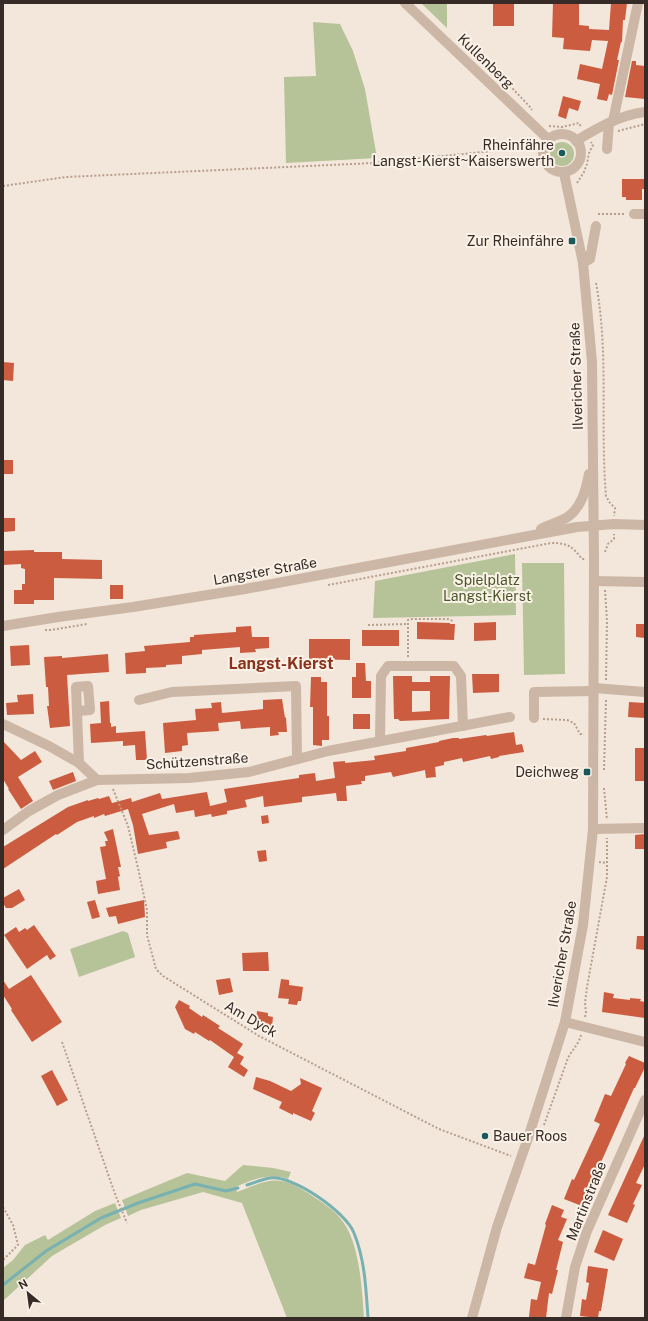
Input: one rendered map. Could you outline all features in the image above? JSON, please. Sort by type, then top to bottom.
[{"type":"street","name":"Kullenberg","points":[[405,3],[546,143]]},
{"type":"street","points":[[607,149],[611,122],[638,3]]},
{"type":"street","points":[[576,141],[611,122],[645,112]]},
{"type":"street","points":[[560,134],[568,135],[576,141],[581,152],[580,159],[574,168],[564,173],[554,171],[545,163],[542,152],[546,143],[555,136],[560,134]]},
{"type":"street","name":"Ilvericher Straße","points":[[472,1318],[498,1227],[565,1022],[583,925],[593,829],[594,690],[599,581],[593,525],[592,362],[583,263],[564,173]]},
{"type":"street","points":[[583,263],[590,259],[596,226]]},
{"type":"street","name":"Langster Straße","points":[[530,535],[569,516],[576,509],[581,502],[592,461]]},
{"type":"street","name":"Langster Straße","points":[[3,626],[58,616],[133,607],[245,589],[387,564],[577,527],[614,524],[645,525]]},
{"type":"street","points":[[599,581],[645,582]]},
{"type":"street","points":[[380,741],[380,676],[388,666],[454,666],[461,676],[463,726]]},
{"type":"street","points":[[139,700],[172,692],[296,686],[296,759]]},
{"type":"street","points":[[534,718],[534,692],[594,690],[606,688],[645,692]]},
{"type":"street","points":[[77,711],[80,764]]},
{"type":"street","name":"Schützenstraße","points":[[3,830],[29,811],[58,795],[98,780],[189,778],[249,772],[296,759],[380,741],[510,717]]},
{"type":"street","points":[[3,724],[48,746],[80,764],[98,780]]},
{"type":"street","points":[[593,829],[645,828]]},
{"type":"street","points":[[565,1022],[645,1042]]},
{"type":"street","name":"Martinstraße","points":[[566,1318],[575,1267],[586,1231],[645,1100]]},
{"type":"path","points":[[457,39],[474,51],[503,79],[534,113]]},
{"type":"path","points":[[548,126],[562,127],[579,124],[593,145],[585,168],[575,187]]},
{"type":"path","points":[[3,186],[66,177],[374,162],[546,143]]},
{"type":"path","points":[[598,214],[640,214]]},
{"type":"path","points":[[595,279],[600,316],[603,363],[605,490],[606,496],[615,508],[614,539],[606,548],[605,558]]},
{"type":"path","points":[[599,581],[607,621],[604,771]]},
{"type":"path","points":[[408,666],[408,620],[448,619],[452,621]]},
{"type":"path","points":[[368,626],[408,624]]},
{"type":"path","points":[[534,718],[567,720],[574,723],[580,734],[593,735]]},
{"type":"path","name":"Am Dyck","points":[[110,779],[128,826],[147,910],[147,935],[156,969],[163,976],[259,1036],[439,1129],[520,1159]]},
{"type":"path","points":[[542,1129],[568,1058],[573,1048],[579,1042],[586,1013],[586,987],[607,877],[608,829],[604,786]]},
{"type":"path","points":[[62,1042],[127,1223]]},
{"type":"path","points":[[3,1207],[13,1225],[18,1245],[3,1260]]},
{"type":"green space","points":[[421,3],[447,3],[447,28]]},
{"type":"green space","points":[[313,22],[340,24],[353,51],[365,89],[377,158],[286,163],[284,77],[316,76]]},
{"type":"green space","points":[[562,142],[567,143],[573,149],[573,159],[567,165],[562,166],[557,165],[551,159],[550,154],[551,149],[557,143]]},
{"type":"green space","name":"Spielplatz Langst-Kierst","points":[[515,554],[516,615],[373,618],[375,581]]},
{"type":"green space","points":[[522,563],[564,563],[565,674],[524,675]]},
{"type":"green space","points":[[123,931],[128,933],[135,957],[79,977],[70,949]]},
{"type":"green space","points":[[243,1165],[273,1168],[291,1172],[288,1179],[281,1177],[261,1178],[236,1187],[237,1192],[268,1181],[284,1182],[293,1185],[314,1197],[331,1209],[340,1218],[347,1227],[356,1252],[361,1280],[364,1318],[287,1318],[242,1203],[203,1192],[141,1210],[128,1216],[122,1200],[187,1173],[225,1181]]},
{"type":"green space","points":[[115,1203],[121,1218],[105,1225],[52,1256],[3,1301],[3,1268],[13,1260],[25,1245],[45,1235],[48,1240],[95,1211]]},
{"type":"building","points":[[493,3],[514,3],[514,26],[493,26]]},
{"type":"building","points":[[553,3],[579,3],[579,25],[589,26],[589,29],[609,30],[611,3],[627,3],[625,20],[623,20],[622,42],[617,60],[619,60],[612,95],[609,94],[607,101],[597,99],[600,84],[577,79],[580,64],[602,69],[608,41],[592,40],[590,51],[563,49],[564,38],[552,37]]},
{"type":"building","points":[[632,61],[636,61],[636,65],[645,66],[645,99],[625,97]]},
{"type":"building","points":[[563,96],[581,101],[578,111],[569,108],[566,119],[558,116]]},
{"type":"building","points":[[622,179],[645,179],[645,189],[642,189],[642,200],[626,200],[626,197],[622,197]]},
{"type":"building","points":[[3,362],[14,363],[13,381],[3,380]]},
{"type":"building","points":[[3,460],[13,460],[13,474],[3,474]]},
{"type":"building","points":[[3,518],[15,518],[15,531],[3,532]]},
{"type":"building","points":[[34,550],[34,552],[62,552],[62,559],[102,560],[102,579],[54,578],[54,600],[34,600],[34,604],[14,604],[14,590],[22,590],[22,584],[25,584],[25,569],[21,568],[21,564],[3,565],[3,551]]},
{"type":"building","points":[[110,585],[123,585],[123,599],[110,599]]},
{"type":"building","points":[[417,622],[455,624],[454,640],[417,639]]},
{"type":"building","points":[[496,622],[496,640],[474,641],[474,623]]},
{"type":"building","points":[[636,624],[645,624],[645,638],[636,637]]},
{"type":"building","points":[[251,626],[252,637],[269,637],[269,648],[255,649],[256,652],[240,653],[240,647],[202,650],[202,654],[182,656],[182,664],[166,665],[166,667],[146,668],[146,673],[126,674],[125,653],[145,651],[144,646],[190,642],[190,637],[194,637],[194,635],[236,632],[236,627]]},
{"type":"building","points":[[362,630],[399,630],[399,646],[362,646]]},
{"type":"building","points":[[309,639],[350,639],[350,660],[309,659]]},
{"type":"building","points":[[29,645],[30,665],[11,666],[10,646]]},
{"type":"building","points":[[108,654],[109,672],[67,675],[70,726],[50,728],[47,706],[49,706],[48,687],[46,687],[44,657],[62,656],[62,658]]},
{"type":"building","points":[[356,663],[365,663],[366,681],[371,681],[371,698],[352,698],[352,677],[356,677]]},
{"type":"building","points":[[472,674],[499,674],[499,692],[473,693]]},
{"type":"building","points":[[393,676],[412,676],[412,682],[430,682],[430,676],[450,676],[449,719],[400,721],[398,719],[394,719]],"holes":[[[412,691],[430,691],[430,711],[412,712]]]},
{"type":"building","points":[[311,677],[321,677],[321,682],[327,682],[329,740],[322,740],[322,746],[313,745],[313,707],[310,707]]},
{"type":"building","points":[[33,694],[34,714],[7,715],[6,703],[18,702],[17,695]]},
{"type":"building","points":[[282,699],[285,718],[286,717],[287,732],[278,732],[279,735],[270,736],[270,727],[241,729],[240,721],[218,723],[219,731],[187,733],[188,745],[182,746],[182,751],[165,753],[163,723],[196,720],[195,709],[212,708],[211,703],[221,702],[222,713],[263,709],[263,700]]},
{"type":"building","points":[[109,701],[110,723],[111,727],[116,726],[116,733],[145,731],[147,760],[136,760],[135,745],[123,746],[123,741],[91,743],[90,724],[101,723],[100,702]]},
{"type":"building","points":[[629,702],[645,703],[645,718],[628,717]]},
{"type":"building","points":[[353,714],[370,714],[370,729],[353,729]]},
{"type":"building","points":[[514,732],[516,745],[522,744],[524,752],[499,756],[491,759],[490,756],[463,762],[462,758],[444,762],[444,765],[435,767],[436,777],[426,778],[425,770],[393,777],[391,772],[365,776],[365,781],[361,781],[362,784],[346,786],[347,801],[337,801],[336,793],[302,797],[302,802],[264,807],[263,796],[245,800],[247,807],[227,811],[227,814],[212,817],[211,814],[195,817],[194,810],[176,813],[174,804],[142,814],[149,835],[178,831],[180,839],[166,842],[167,848],[138,854],[133,825],[128,809],[105,816],[104,814],[94,818],[94,816],[77,822],[57,835],[56,834],[3,869],[3,847],[68,807],[88,800],[109,796],[112,803],[131,798],[132,802],[160,793],[162,799],[207,792],[210,806],[227,802],[224,789],[299,778],[299,775],[315,773],[316,781],[335,778],[333,762],[345,761],[345,763],[375,760],[374,756],[406,751],[406,748],[453,738],[459,739]]},
{"type":"building","points":[[3,741],[21,760],[35,751],[42,762],[18,777],[33,801],[21,809],[3,779]]},
{"type":"building","points":[[635,748],[645,748],[645,781],[635,781]]},
{"type":"building","points":[[73,772],[76,781],[53,790],[49,781]]},
{"type":"building","points":[[268,815],[269,823],[262,824],[261,816]]},
{"type":"building","points":[[113,829],[121,867],[118,867],[120,876],[118,877],[120,890],[98,894],[96,881],[106,879],[100,847],[106,846],[105,841],[108,841],[104,832]]},
{"type":"building","points":[[645,834],[645,849],[635,849],[635,835]]},
{"type":"building","points":[[266,850],[267,861],[259,862],[257,851]]},
{"type":"building","points":[[19,889],[25,900],[12,908],[6,908],[3,903],[3,898]]},
{"type":"building","points":[[95,900],[100,917],[92,919],[87,902]]},
{"type":"building","points":[[144,900],[145,917],[118,924],[116,916],[109,917],[106,908]]},
{"type":"building","points":[[34,925],[56,956],[50,960],[47,955],[27,969],[4,935],[16,927],[19,932],[25,928],[27,930]]},
{"type":"building","points":[[637,936],[645,936],[645,950],[636,949]]},
{"type":"building","points":[[268,952],[269,971],[243,971],[242,953]]},
{"type":"building","points":[[31,975],[62,1022],[32,1042],[3,995],[3,980],[9,989]]},
{"type":"building","points":[[230,978],[233,992],[219,995],[216,980]]},
{"type":"building","points":[[281,979],[289,980],[289,985],[303,987],[301,1001],[298,1001],[297,1005],[288,1004],[289,999],[278,998]]},
{"type":"building","points":[[604,992],[614,994],[613,998],[630,1000],[630,998],[641,999],[640,1001],[645,1002],[645,1018],[602,1012]]},
{"type":"building","points":[[179,1000],[190,1006],[189,1008],[202,1017],[203,1015],[220,1026],[218,1028],[243,1044],[237,1053],[244,1057],[240,1064],[248,1070],[244,1077],[228,1067],[234,1057],[210,1040],[209,1041],[195,1032],[194,1034],[185,1029],[175,1007]]},
{"type":"building","points":[[257,1011],[268,1013],[268,1016],[273,1017],[272,1026],[261,1025],[261,1023],[256,1022]]},
{"type":"building","points":[[629,1056],[645,1063],[645,1067],[593,1178],[582,1206],[564,1199],[572,1179],[574,1180],[600,1124],[594,1121],[605,1094],[611,1096]]},
{"type":"building","points":[[52,1070],[68,1100],[57,1106],[41,1076]]},
{"type":"building","points":[[256,1077],[270,1081],[291,1091],[301,1084],[300,1078],[322,1088],[312,1111],[315,1113],[311,1121],[293,1113],[293,1115],[279,1108],[282,1102],[253,1089]]},
{"type":"building","points":[[645,1134],[645,1164],[636,1183],[642,1185],[633,1204],[635,1205],[627,1223],[608,1215]]},
{"type":"building","points":[[552,1205],[564,1210],[561,1217],[567,1219],[558,1240],[563,1242],[556,1270],[558,1270],[552,1294],[549,1293],[546,1318],[529,1317],[531,1299],[537,1300],[541,1282],[524,1278],[528,1263],[535,1265],[546,1225],[545,1224]]},
{"type":"building","points":[[603,1230],[623,1239],[614,1261],[594,1252]]},
{"type":"building","points":[[588,1266],[608,1269],[601,1311],[599,1311],[598,1318],[580,1316],[582,1299],[586,1300],[589,1283],[586,1282]]},
{"type":"waterway","points":[[247,1185],[270,1178],[292,1182],[318,1196],[341,1215],[349,1224],[354,1233],[361,1254],[367,1296],[368,1318]]},
{"type":"waterway","points":[[3,1285],[46,1251],[101,1218],[138,1203],[195,1184],[226,1191],[238,1188]]},
{"type":"place","name":"Rheinfähre Langst-Kierst~Kaiserswerth","points":[[562,153]]},
{"type":"place","name":"Zur Rheinfähre","points":[[572,241]]},
{"type":"place","name":"Deichweg","points":[[587,772]]},
{"type":"place","name":"Bauer Roos","points":[[485,1136]]},
{"type":"district","name":"Langst-Kierst","points":[[281,663]]}]
